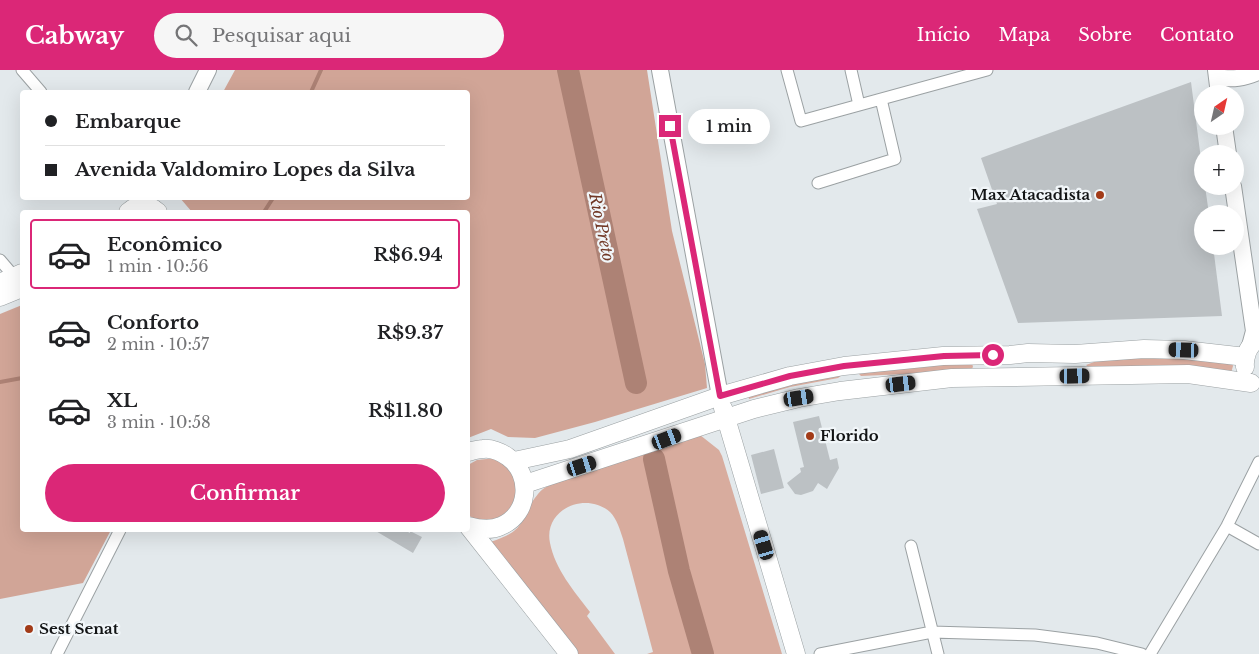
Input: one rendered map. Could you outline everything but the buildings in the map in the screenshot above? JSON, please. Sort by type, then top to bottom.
[{"type":"main road","points":[[198,90],[208,70]]},
{"type":"main road","points":[[660,70],[720,396],[796,654]]},
{"type":"main road","points":[[1217,74],[1231,79],[1244,78],[1258,71],[1259,76]]},
{"type":"main road","points":[[1234,195],[1254,331],[1252,347],[1245,370],[1255,386]]},
{"type":"main road","points":[[132,205],[157,207]]},
{"type":"main road","points":[[0,297],[16,282]]},
{"type":"main road","points":[[514,462],[570,449],[720,396],[790,376],[844,366],[944,356],[1028,353],[1075,354],[1144,349],[1184,350],[1252,347]]},
{"type":"main road","points":[[1044,377],[1070,367],[1073,364],[1075,354]]},
{"type":"main road","points":[[969,378],[985,365],[1010,355]]},
{"type":"main road","points":[[844,366],[849,390]]},
{"type":"main road","points":[[525,484],[780,402],[849,390],[952,378],[1188,374],[1255,386]]},
{"type":"main road","points":[[470,452],[484,448],[501,452],[514,462],[522,472],[525,484],[524,501],[515,516],[502,526],[485,530],[470,526]]},
{"type":"main road","points":[[470,529],[569,654]]},
{"type":"street","points":[[22,70],[39,90]]},
{"type":"street","points":[[787,70],[801,121],[881,99],[953,74],[987,70]]},
{"type":"street","points":[[850,70],[860,105]]},
{"type":"street","points":[[818,183],[895,159],[881,99]]},
{"type":"street","points":[[0,260],[16,282]]},
{"type":"street","points":[[1150,654],[1227,526],[1259,462]]},
{"type":"street","points":[[1227,526],[1259,544]]},
{"type":"street","points":[[57,654],[119,532]]},
{"type":"street","points":[[911,546],[938,654]]},
{"type":"street","points":[[820,654],[932,632],[1035,635],[1097,642],[1142,654]]},
{"type":"shaded area","points":[[235,70],[647,70],[672,231],[705,364],[707,388],[535,438],[508,437],[491,429],[470,437],[470,210],[190,210],[182,200],[470,200],[470,90],[224,90]]},
{"type":"shaded area","points":[[20,306],[20,532],[110,532],[83,583],[0,599],[0,314]]},
{"type":"shaded area","points":[[1186,354],[1231,360],[1233,366],[1231,373],[1183,365],[1093,371],[1086,365],[1102,359]]},
{"type":"shaded area","points":[[972,363],[973,367],[970,371],[861,376],[858,370]]},
{"type":"shaded area","points":[[842,375],[838,378],[790,387],[749,399],[748,393]]},
{"type":"shaded area","points":[[700,435],[719,450],[722,456],[782,654],[647,654],[653,652],[619,528],[610,512],[590,503],[568,507],[553,521],[550,531],[550,543],[556,562],[590,612],[587,616],[615,654],[578,654],[490,542],[503,538],[517,528],[538,494],[550,485],[565,478]]},
{"type":"shaded area","points":[[496,458],[510,467],[517,478],[514,505],[505,516],[494,521],[480,522],[470,516],[470,464],[477,460]]},
{"type":"waterway","points":[[312,90],[321,70]]},
{"type":"waterway","name":"Rio Preto","points":[[568,70],[636,383]]},
{"type":"waterway","points":[[265,210],[272,200]]},
{"type":"waterway","points":[[0,382],[20,378]]},
{"type":"waterway","name":"Rio Preto","points":[[654,459],[679,571],[703,654]]},
{"type":"place","name":"Max Atacadista","points":[[1100,195]]},
{"type":"place","name":"Florido","points":[[810,436]]},
{"type":"place","name":"Sest Senat","points":[[29,629]]},
{"type":"route","points":[[670,126],[720,396],[790,376],[844,366],[944,356],[993,355]]}]
